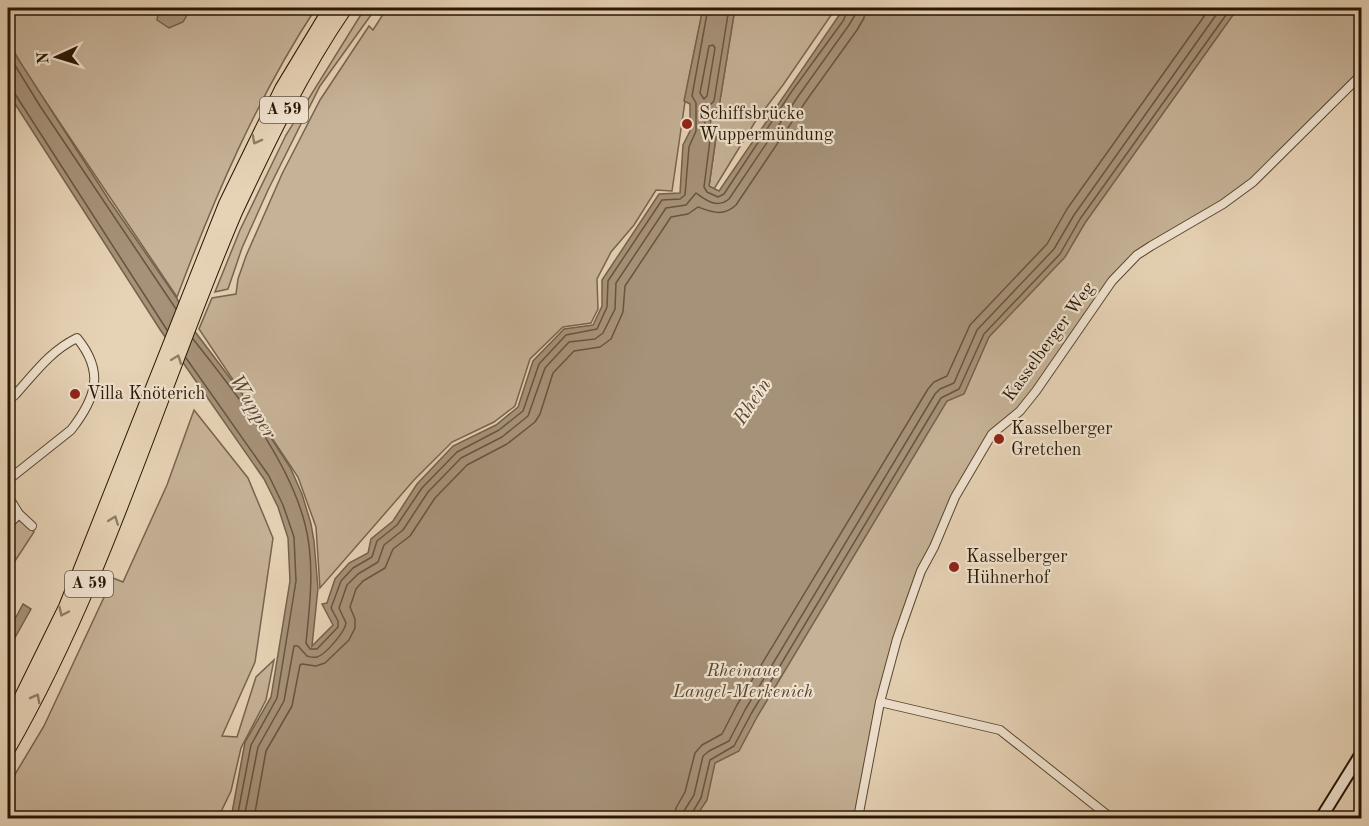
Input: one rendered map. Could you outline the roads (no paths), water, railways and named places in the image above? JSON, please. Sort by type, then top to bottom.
[{"type":"highway","name":"A 59","points":[[8,725],[66,607],[249,153],[282,89],[331,8]]},
{"type":"highway","name":"A 59","points":[[8,749],[69,631],[95,569],[156,413],[212,249],[308,66],[345,8]]},
{"type":"street","name":"Kasselberger Weg","points":[[858,819],[880,702],[897,639],[921,571],[955,497],[992,434],[1025,405],[1123,268],[1150,246],[1223,204],[1253,182],[1362,74]]},
{"type":"street","points":[[8,397],[14,396],[48,357],[61,346],[76,339],[84,348],[95,377],[95,387],[83,411],[71,430],[8,480]]},
{"type":"street","points":[[8,496],[19,514],[32,526]]},
{"type":"street","points":[[8,525],[19,514]]},
{"type":"street","points":[[880,702],[1000,730],[1111,819]]},
{"type":"street","points":[[1321,819],[1362,752]]},
{"type":"water","points":[[159,8],[191,8],[183,22],[169,28],[157,20]]},
{"type":"water","name":"Rhein","points":[[703,8],[735,8],[719,107],[711,111],[710,131],[716,137],[709,186],[719,191],[844,8],[1238,8],[1085,223],[1065,257],[989,337],[964,394],[947,401],[757,717],[739,751],[715,763],[707,800],[695,818],[231,818],[245,742],[271,697],[290,581],[288,538],[278,507],[264,479],[161,331],[8,93],[8,43],[109,200],[176,297],[196,333],[242,394],[290,467],[302,494],[314,541],[318,588],[312,646],[333,625],[322,604],[327,603],[335,579],[349,563],[368,553],[371,539],[393,521],[417,484],[453,446],[496,425],[518,407],[533,361],[564,329],[593,325],[602,306],[602,280],[659,194],[680,193],[683,145],[690,131],[690,104],[684,101]]},
{"type":"water","points":[[23,604],[31,609],[8,650],[8,632]]},
{"type":"place","name":"Schiffsbrücke Wuppermündung","points":[[687,124]]},
{"type":"place","name":"Villa Knöterich","points":[[75,394]]},
{"type":"place","name":"Kasselberger Gretchen","points":[[999,439]]},
{"type":"place","name":"Kasselberger Hühnerhof","points":[[954,567]]},
{"type":"water label","name":"Wupper","points":[[252,407]]},
{"type":"park label","name":"Rheinaue Langel-Merkenich","points":[[743,681]]}]
